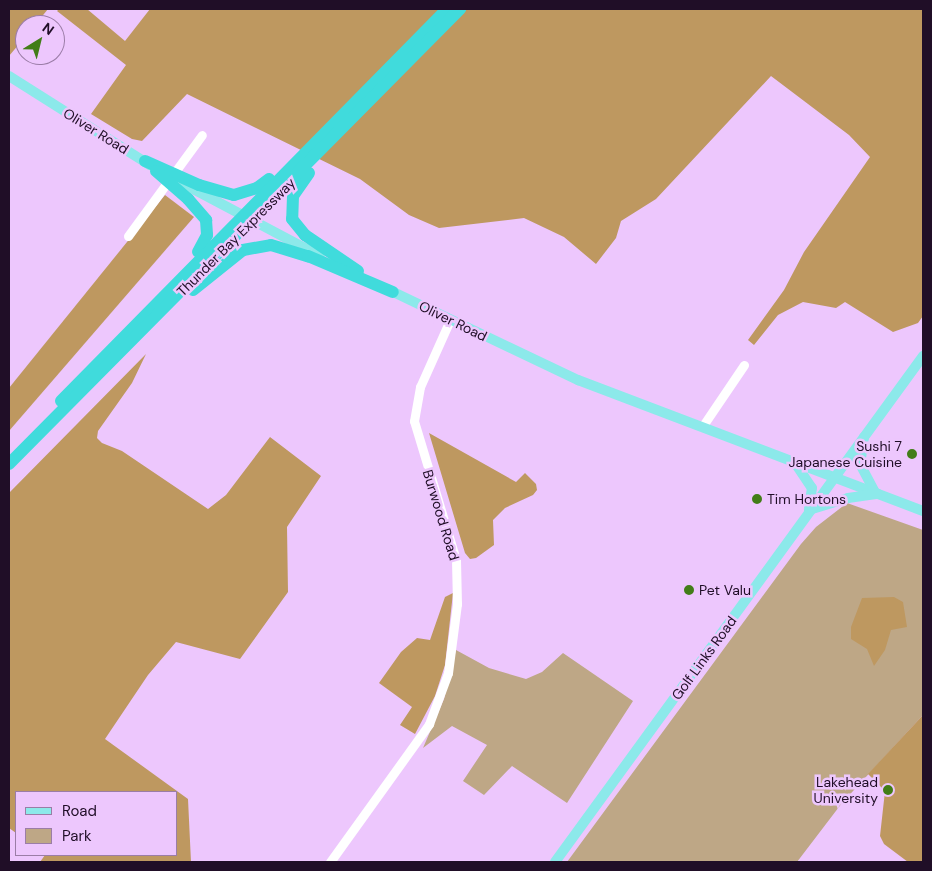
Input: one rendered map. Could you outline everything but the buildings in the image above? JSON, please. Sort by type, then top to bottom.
[{"type":"highway","name":"Thunder Bay Expressway","points":[[343,121],[447,9]]},
{"type":"highway","name":"Thunder Bay Expressway","points":[[9,464],[144,323],[343,121],[460,9]]},
{"type":"highway","points":[[145,162],[170,177],[221,192],[243,194],[257,188],[343,121]]},
{"type":"highway","points":[[343,121],[293,196],[290,212],[304,235],[392,292]]},
{"type":"highway","points":[[144,323],[200,250],[207,235],[206,220],[170,177]]},
{"type":"highway","points":[[144,323],[233,257],[262,245],[282,247],[308,256],[392,292]]},
{"type":"highway","name":"Thunder Bay Expressway","points":[[9,454],[144,323]]},
{"type":"main road","name":"Oliver Road","points":[[9,76],[145,162]]},
{"type":"main road","name":"Oliver Road","points":[[170,177],[392,292],[578,380],[923,511]]},
{"type":"main road","name":"Golf Links Road","points":[[555,862],[808,511],[923,356]]},
{"type":"main road","points":[[792,460],[812,488],[808,511],[848,498],[877,493],[860,464],[865,433]]},
{"type":"street","points":[[128,236],[202,135]]},
{"type":"street","name":"Burwood Road","points":[[330,862],[429,724],[448,673],[458,604],[456,560],[414,421],[420,387],[450,320]]},
{"type":"street","points":[[702,427],[744,365]]},
{"type":"green space","points":[[847,503],[923,530],[923,715],[842,803],[797,862],[567,862],[801,544],[816,527]]},
{"type":"green space","points":[[456,650],[489,668],[526,679],[542,672],[563,653],[633,701],[567,803],[512,766],[484,795],[463,781],[487,745],[452,726],[423,748],[444,699]]},
{"type":"shaded area","points":[[9,9],[48,9],[43,15],[15,15],[15,49],[9,56]]},
{"type":"shaded area","points":[[59,9],[87,9],[125,41],[150,9],[923,9],[923,316],[918,323],[893,332],[845,302],[836,308],[803,302],[778,315],[754,345],[748,340],[784,290],[804,252],[870,157],[849,135],[771,76],[656,199],[621,221],[616,238],[596,264],[564,237],[524,218],[439,228],[409,215],[360,179],[187,94],[142,141],[132,139],[91,114],[126,65],[65,17],[65,15],[57,11]]},
{"type":"shaded area","points":[[165,195],[194,217],[9,431],[9,388]]},
{"type":"shaded area","points":[[146,354],[132,383],[98,431],[97,438],[102,443],[122,451],[208,509],[226,495],[270,437],[321,476],[287,527],[288,592],[240,659],[176,642],[148,675],[105,739],[177,791],[15,791],[15,832],[9,828],[9,493]]},
{"type":"shaded area","points":[[429,433],[516,482],[525,473],[536,484],[537,490],[533,495],[505,508],[493,520],[494,545],[476,558],[470,559],[465,553]]},
{"type":"shaded area","points":[[453,593],[445,665],[435,696],[415,734],[400,725],[412,707],[379,683],[401,652],[417,638],[430,640],[445,597]]},
{"type":"shaded area","points":[[894,597],[903,602],[907,627],[891,630],[885,650],[874,666],[867,649],[851,639],[851,627],[862,598]]},
{"type":"shaded area","points":[[923,715],[923,862],[908,862],[884,844],[880,836],[885,791],[868,774]]},
{"type":"shaded area","points":[[178,792],[188,799],[191,862],[40,862],[44,856],[178,856]]},
{"type":"place","name":"Sushi 7 Japanese Cuisine","points":[[912,454]]},
{"type":"place","name":"Tim Hortons","points":[[757,499]]},
{"type":"place","name":"Pet Valu","points":[[689,590]]},
{"type":"place","name":"Lakehead University","points":[[888,790]]}]
